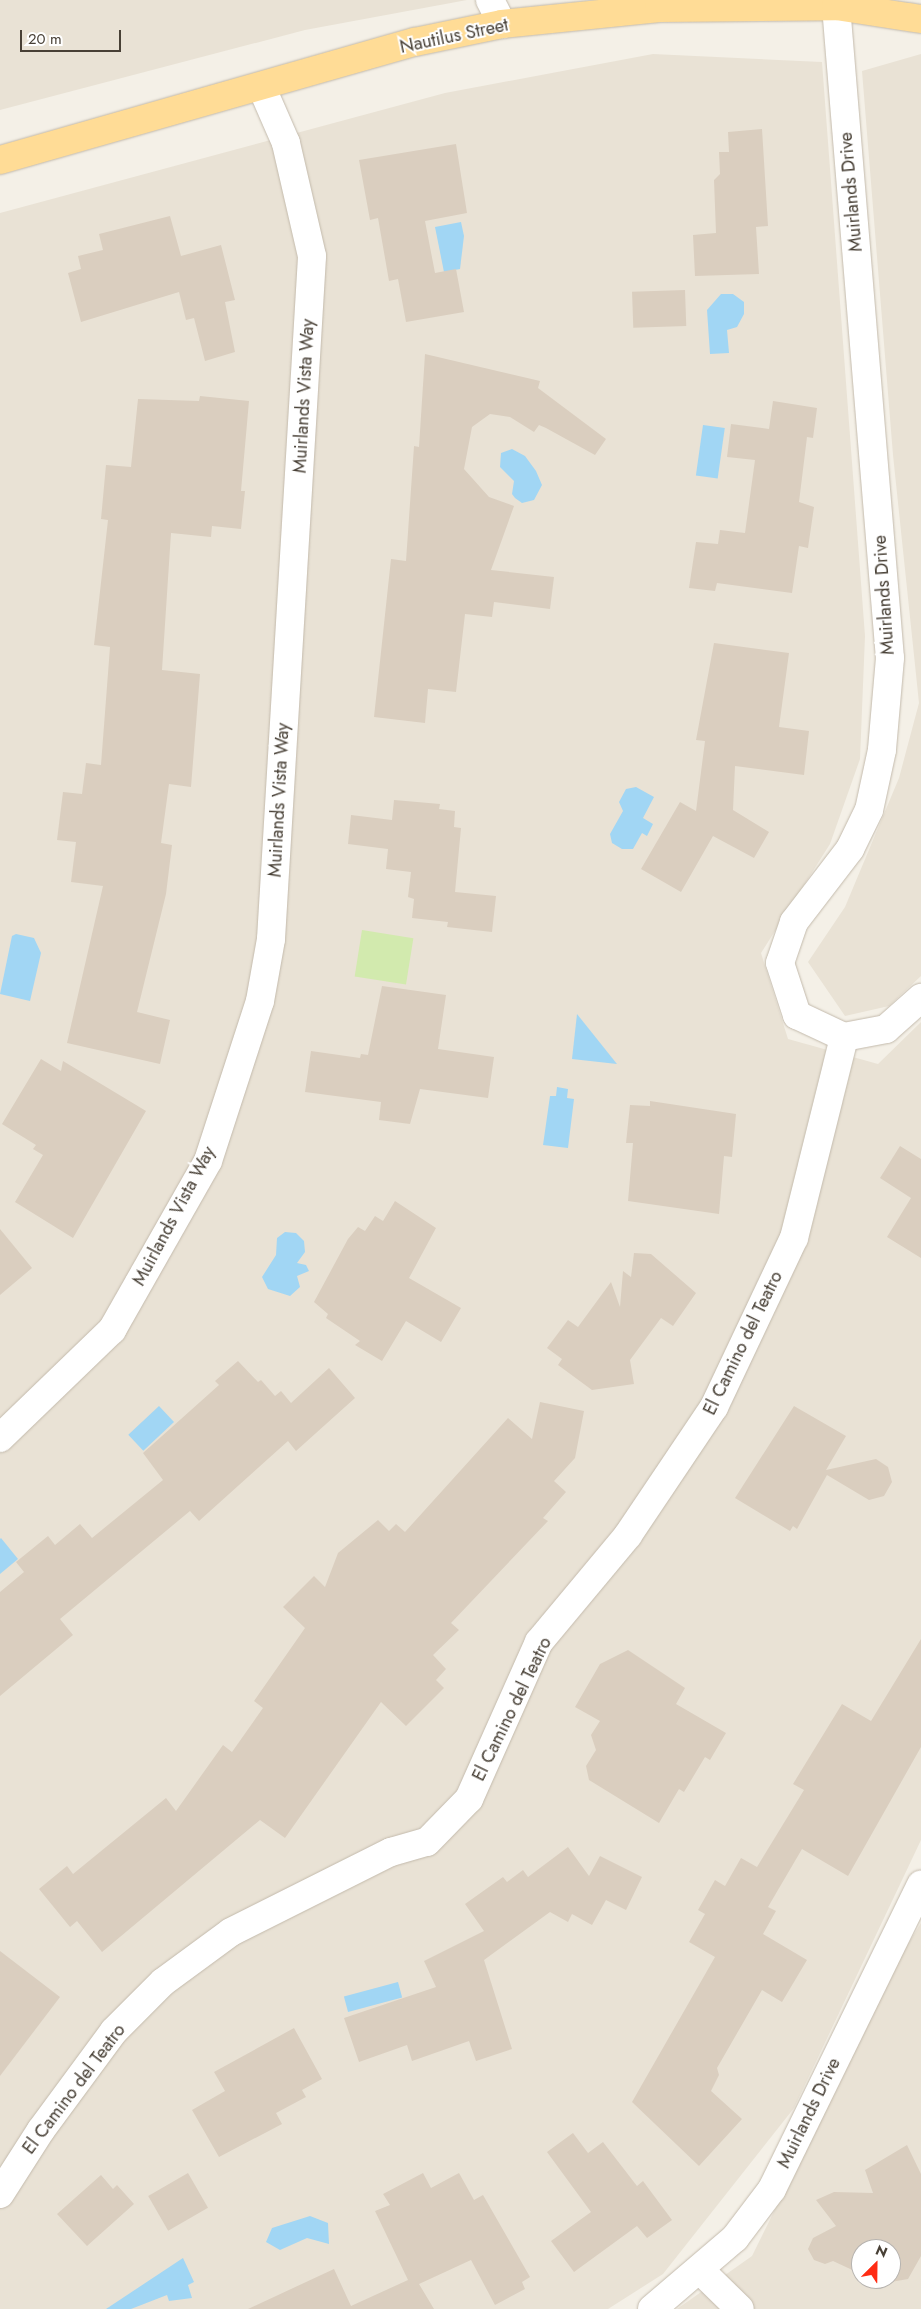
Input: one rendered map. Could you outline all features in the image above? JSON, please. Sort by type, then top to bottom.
[{"type":"main road","name":"Nautilus Street","points":[[0,160],[262,88],[415,42],[502,24],[659,8],[836,6],[921,19]]},
{"type":"street","points":[[490,0],[502,24]]},
{"type":"street","name":"Muirlands Drive","points":[[836,6],[890,658],[882,750],[869,810],[850,848],[794,922],[780,963],[797,1015],[844,1037]]},
{"type":"street","name":"Muirlands Vista Way","points":[[0,1438],[112,1330],[208,1161],[260,1001],[271,939],[312,256],[286,143],[262,88]]},
{"type":"street","points":[[844,1037],[886,1029],[921,998]]},
{"type":"street","name":"El Camino del Teatro","points":[[0,2194],[41,2130],[114,2031],[163,1982],[231,1932],[391,1852],[427,1842],[469,1799],[539,1642],[628,1535],[714,1407],[794,1238],[844,1037]]},
{"type":"street","name":"Muirlands Drive","points":[[652,2309],[700,2271],[735,2238],[772,2189],[921,1885]]},
{"type":"street","points":[[700,2271],[740,2309]]},
{"type":"shaded area","points":[[0,0],[467,0],[305,30],[0,110]]},
{"type":"shaded area","points":[[653,54],[822,62],[865,636],[860,759],[830,844],[761,953],[788,1039],[878,1064],[921,1022],[921,1840],[794,2108],[663,2274],[608,2309],[0,2309],[0,213],[445,93]]},
{"type":"shaded area","points":[[921,54],[921,976],[889,1006],[845,1016],[808,962],[845,907],[899,778],[919,703],[893,455],[862,71]]},
{"type":"shaded area","points":[[921,1923],[921,2309],[677,2309],[752,2256],[901,1955]]},
{"type":"green space","points":[[362,930],[413,938],[406,985],[355,976]]},
{"type":"water","points":[[461,222],[464,236],[460,269],[444,272],[435,227]]},
{"type":"water","points":[[721,294],[733,294],[744,302],[744,314],[737,327],[727,330],[729,353],[710,354],[707,310]]},
{"type":"water","points":[[703,425],[725,428],[718,479],[696,476]]},
{"type":"water","points":[[512,449],[525,456],[536,471],[542,485],[534,500],[522,503],[515,498],[512,494],[514,481],[500,467],[501,453]]},
{"type":"water","points":[[636,787],[654,797],[643,818],[653,824],[647,836],[642,833],[633,849],[622,849],[612,843],[610,834],[623,811],[619,802],[626,789]]},
{"type":"water","points":[[16,934],[34,938],[41,953],[30,1001],[0,994],[12,936]]},
{"type":"water","points":[[577,1014],[617,1064],[572,1059]]},
{"type":"water","points":[[557,1087],[568,1089],[567,1098],[574,1099],[568,1148],[543,1145],[550,1096],[556,1096]]},
{"type":"water","points":[[285,1232],[296,1233],[304,1241],[305,1252],[297,1263],[306,1265],[309,1271],[297,1276],[300,1287],[290,1296],[268,1289],[262,1277],[276,1255],[277,1238]]},
{"type":"water","points":[[159,1406],[174,1422],[143,1451],[128,1435]]},
{"type":"water","points":[[0,1539],[18,1559],[0,1574]]},
{"type":"water","points":[[398,1982],[402,1997],[348,2012],[344,1996]]},
{"type":"water","points":[[310,2216],[328,2223],[329,2244],[307,2238],[280,2250],[266,2242],[272,2228]]},
{"type":"water","points":[[183,2258],[194,2282],[188,2285],[192,2298],[169,2301],[167,2295],[131,2309],[106,2309]]},
{"type":"building","points":[[762,129],[768,226],[756,227],[759,274],[695,276],[693,235],[716,233],[714,180],[720,174],[719,152],[729,152],[728,132]]},
{"type":"building","points":[[456,144],[467,213],[425,221],[435,273],[456,269],[464,312],[406,322],[398,279],[389,281],[378,218],[370,220],[359,160]]},
{"type":"building","points":[[170,216],[181,256],[221,245],[235,300],[225,302],[235,352],[205,361],[194,318],[186,320],[179,292],[81,322],[68,273],[81,269],[78,256],[103,250],[99,234]]},
{"type":"building","points":[[685,290],[686,326],[633,328],[632,292]]},
{"type":"building","points":[[425,354],[540,381],[538,388],[606,439],[595,455],[546,428],[539,425],[534,432],[510,417],[490,414],[472,427],[464,469],[489,497],[514,506],[491,570],[554,577],[550,609],[494,602],[492,617],[465,614],[456,692],[428,689],[425,723],[374,717],[391,559],[406,561],[414,446],[419,447]]},
{"type":"building","points":[[200,396],[249,401],[241,491],[245,491],[241,529],[212,526],[211,537],[171,533],[162,670],[200,674],[191,787],[169,784],[161,843],[172,845],[166,894],[137,1012],[170,1020],[160,1064],[67,1043],[103,886],[71,882],[76,842],[57,840],[63,792],[82,794],[86,763],[101,765],[110,647],[94,645],[108,520],[101,519],[106,465],[131,467],[138,399],[199,401]]},
{"type":"building","points":[[773,401],[817,408],[813,438],[807,437],[799,502],[814,507],[808,548],[799,546],[792,593],[717,583],[715,591],[689,588],[696,542],[718,544],[720,530],[745,533],[755,460],[727,457],[731,424],[769,429]]},
{"type":"building","points":[[714,643],[789,653],[779,727],[809,731],[804,775],[735,766],[733,810],[769,832],[754,858],[713,836],[681,892],[641,869],[680,802],[696,811],[705,741],[696,740]]},
{"type":"building","points":[[394,800],[440,804],[439,809],[455,811],[454,827],[461,828],[455,892],[496,896],[492,932],[447,927],[448,922],[412,918],[414,899],[408,897],[411,872],[386,869],[388,849],[348,844],[351,815],[392,820]]},
{"type":"building","points":[[382,986],[446,995],[438,1049],[494,1057],[488,1098],[420,1089],[410,1124],[379,1120],[381,1102],[305,1092],[311,1051],[360,1058],[361,1054],[368,1055]]},
{"type":"building","points":[[41,1059],[61,1071],[63,1061],[146,1111],[73,1238],[15,1202],[43,1155],[33,1149],[36,1145],[2,1124]]},
{"type":"building","points":[[650,1101],[736,1114],[732,1157],[724,1156],[719,1214],[628,1201],[633,1143],[626,1143],[630,1105],[650,1106]]},
{"type":"building","points":[[900,1146],[921,1159],[921,1258],[887,1237],[911,1198],[880,1178]]},
{"type":"building","points":[[395,1201],[436,1228],[409,1278],[461,1308],[441,1342],[406,1321],[382,1361],[355,1345],[360,1341],[326,1318],[328,1314],[314,1302],[348,1239],[358,1227],[365,1231],[375,1216],[383,1221]]},
{"type":"building","points":[[0,1229],[32,1268],[0,1295]]},
{"type":"building","points":[[634,1253],[651,1254],[696,1293],[673,1326],[661,1318],[630,1360],[634,1384],[592,1390],[558,1365],[562,1359],[547,1348],[568,1320],[578,1327],[611,1282],[620,1307],[623,1271],[631,1277]]},
{"type":"building","points":[[238,1361],[258,1382],[261,1380],[275,1396],[281,1391],[291,1403],[329,1368],[355,1398],[296,1451],[288,1441],[199,1521],[190,1511],[60,1619],[73,1635],[0,1696],[0,1592],[24,1572],[16,1562],[48,1536],[55,1545],[80,1524],[92,1538],[163,1480],[143,1453],[219,1385],[215,1381]]},
{"type":"building","points":[[540,1402],[584,1411],[575,1458],[554,1481],[566,1492],[543,1518],[548,1521],[451,1623],[459,1630],[433,1655],[446,1669],[436,1680],[444,1688],[406,1726],[381,1702],[285,1838],[260,1820],[102,1952],[77,1921],[70,1927],[39,1889],[67,1866],[73,1874],[166,1798],[176,1811],[223,1745],[232,1752],[263,1708],[254,1701],[305,1628],[283,1607],[314,1576],[325,1587],[338,1553],[378,1520],[389,1531],[396,1524],[405,1532],[508,1418],[532,1439]]},
{"type":"building","points":[[794,1406],[846,1436],[826,1470],[876,1459],[888,1467],[892,1482],[884,1496],[869,1500],[827,1475],[797,1529],[793,1526],[790,1531],[735,1498]]},
{"type":"building","points":[[921,1639],[921,1747],[848,1876],[802,1849],[768,1907],[776,1911],[763,1934],[807,1960],[782,2002],[762,1990],[717,2068],[719,2075],[711,2091],[742,2119],[699,2166],[632,2102],[715,1957],[689,1942],[705,1914],[698,1910],[715,1880],[725,1886],[741,1858],[757,1867],[804,1790],[793,1784],[842,1704],[871,1721]]},
{"type":"building","points":[[628,1650],[685,1688],[676,1704],[726,1733],[710,1760],[705,1757],[684,1792],[679,1789],[659,1823],[589,1780],[586,1766],[596,1750],[591,1735],[600,1721],[575,1707],[600,1664]]},
{"type":"building","points":[[568,1847],[589,1876],[600,1856],[642,1877],[626,1910],[606,1900],[592,1925],[572,1914],[568,1922],[550,1912],[484,1960],[512,2049],[476,2061],[469,2041],[412,2061],[407,2045],[359,2062],[344,2018],[436,1987],[424,1961],[484,1931],[465,1904],[503,1877],[507,1882],[523,1870],[528,1877]]},
{"type":"building","points":[[0,1951],[60,1997],[0,2076]]},
{"type":"building","points":[[294,2028],[322,2079],[302,2090],[306,2097],[276,2113],[282,2124],[219,2157],[192,2110],[225,2091],[214,2072]]},
{"type":"building","points":[[573,2133],[588,2153],[603,2142],[637,2186],[643,2181],[672,2220],[647,2238],[637,2226],[574,2272],[551,2241],[591,2212],[547,2152]]},
{"type":"building","points":[[907,2145],[921,2174],[921,2256],[908,2279],[901,2280],[901,2239],[851,2239],[851,2269],[833,2261],[825,2264],[814,2260],[808,2249],[813,2238],[836,2226],[816,2200],[834,2192],[873,2193],[865,2170]]},
{"type":"building","points":[[188,2173],[208,2208],[168,2231],[148,2196]]},
{"type":"building","points":[[423,2173],[431,2188],[459,2173],[474,2200],[483,2195],[530,2277],[522,2282],[525,2289],[495,2305],[471,2260],[419,2284],[434,2309],[248,2309],[334,2269],[351,2306],[408,2280],[375,2211],[390,2205],[383,2194]]},
{"type":"building","points":[[101,2175],[113,2189],[117,2185],[134,2204],[87,2246],[57,2214]]}]
